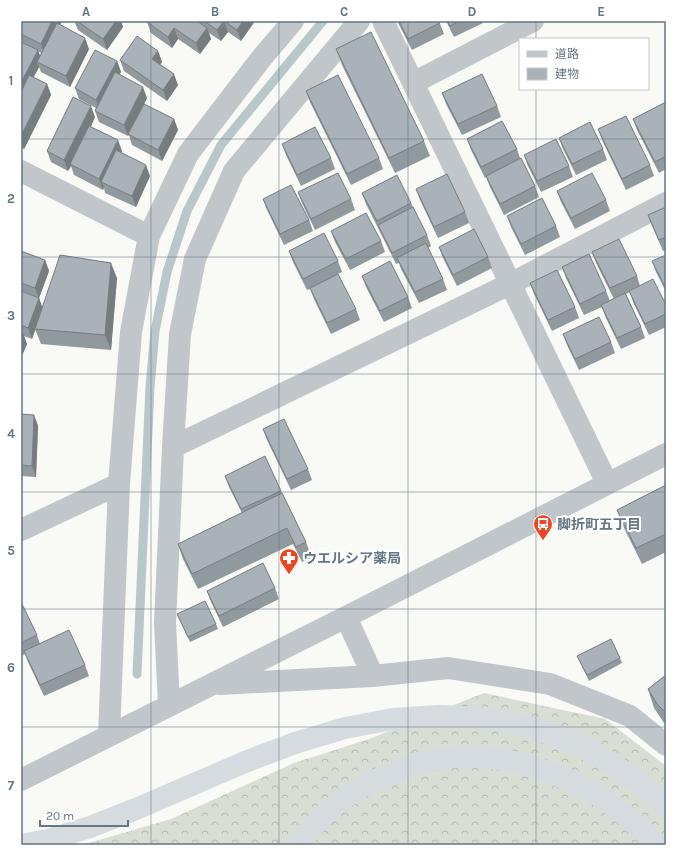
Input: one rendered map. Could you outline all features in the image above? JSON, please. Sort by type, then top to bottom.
[{"type":"highway","points":[[21,845],[48,840],[90,827],[295,743],[345,728],[393,719],[440,716],[488,718],[532,728],[574,742],[611,763],[645,787],[666,806]]},
{"type":"highway","points":[[297,845],[316,823],[342,800],[372,781],[405,768],[439,759],[474,756],[509,760],[545,770],[577,784],[612,806],[639,827],[657,845]]},
{"type":"street","points":[[109,736],[119,484],[131,332],[149,236],[188,154],[260,60],[293,21]]},
{"type":"street","points":[[169,705],[165,623],[173,447],[180,334],[195,260],[234,171],[359,21]]},
{"type":"street","points":[[383,21],[607,483]]},
{"type":"street","points":[[413,83],[533,21]]},
{"type":"street","points":[[21,172],[149,236]]},
{"type":"street","points":[[173,447],[510,284],[666,203]]},
{"type":"street","points":[[21,780],[666,454]]},
{"type":"street","points":[[21,530],[119,484]]},
{"type":"street","points":[[346,617],[373,676]]},
{"type":"street","points":[[210,684],[373,676],[448,668],[550,684],[630,716],[666,745]]},
{"type":"green space","points":[[484,693],[605,719],[666,766],[666,845],[82,845],[171,819],[294,763],[369,739]]},
{"type":"building","points":[[21,21],[52,21],[41,44],[21,34]]},
{"type":"building","points":[[77,21],[116,21],[103,39]]},
{"type":"building","points":[[197,21],[207,28],[196,43],[174,28],[168,37],[147,22]]},
{"type":"building","points":[[204,21],[224,21],[217,30]]},
{"type":"building","points":[[224,21],[243,21],[237,30]]},
{"type":"building","points":[[399,21],[439,21],[440,23],[408,39]]},
{"type":"building","points":[[447,21],[460,21],[450,26]]},
{"type":"building","points":[[57,23],[85,38],[66,76],[37,62]]},
{"type":"building","points":[[371,32],[424,141],[389,158],[336,49]]},
{"type":"building","points":[[137,36],[158,51],[152,59],[174,74],[163,90],[120,60]]},
{"type":"building","points":[[21,42],[38,50],[21,83]]},
{"type":"building","points":[[95,50],[117,61],[96,100],[75,88]]},
{"type":"building","points":[[115,72],[143,87],[124,125],[95,111]]},
{"type":"building","points":[[482,74],[497,106],[458,124],[442,93]]},
{"type":"building","points":[[29,75],[47,84],[21,136],[21,92]]},
{"type":"building","points":[[338,75],[379,158],[347,174],[306,91]]},
{"type":"building","points":[[73,97],[91,106],[64,160],[47,151]]},
{"type":"building","points":[[666,102],[666,156],[655,162],[633,119]]},
{"type":"building","points":[[144,104],[174,119],[158,150],[128,134]]},
{"type":"building","points":[[626,116],[650,165],[622,179],[598,129]]},
{"type":"building","points":[[502,121],[517,149],[481,167],[467,139]]},
{"type":"building","points":[[590,122],[603,149],[572,164],[559,138]]},
{"type":"building","points":[[89,126],[118,140],[99,179],[70,164]]},
{"type":"building","points":[[315,127],[331,158],[297,175],[282,144]]},
{"type":"building","points":[[556,139],[569,166],[537,181],[524,155]]},
{"type":"building","points":[[116,150],[146,165],[132,196],[101,182]]},
{"type":"building","points":[[521,158],[535,186],[500,204],[486,176]]},
{"type":"building","points":[[338,173],[351,199],[311,219],[298,192]]},
{"type":"building","points":[[592,173],[606,200],[571,218],[557,191]]},
{"type":"building","points":[[447,174],[465,212],[434,227],[416,189]]},
{"type":"building","points":[[397,175],[411,203],[377,221],[362,193]]},
{"type":"building","points":[[291,185],[309,220],[280,234],[263,199]]},
{"type":"building","points":[[542,198],[556,226],[521,244],[507,216]]},
{"type":"building","points":[[413,207],[427,235],[392,253],[378,225]]},
{"type":"building","points":[[666,207],[666,237],[659,240],[648,215]]},
{"type":"building","points":[[366,213],[381,241],[346,259],[331,231]]},
{"type":"building","points":[[474,229],[488,257],[453,275],[439,247]]},
{"type":"building","points":[[324,233],[338,261],[303,279],[289,251]]},
{"type":"building","points":[[619,239],[637,276],[610,288],[592,252]]},
{"type":"building","points":[[426,243],[443,279],[415,292],[397,258]]},
{"type":"building","points":[[21,251],[45,260],[35,288],[21,283]]},
{"type":"building","points":[[589,254],[606,291],[580,304],[562,267]]},
{"type":"building","points":[[60,255],[111,263],[105,335],[35,329]]},
{"type":"building","points":[[666,255],[666,289],[652,261]]},
{"type":"building","points":[[390,261],[408,297],[380,311],[362,276]]},
{"type":"building","points":[[557,270],[575,307],[548,320],[530,283]]},
{"type":"building","points":[[338,274],[356,309],[327,323],[310,288]]},
{"type":"building","points":[[653,279],[666,305],[666,314],[645,324],[629,291]]},
{"type":"building","points":[[21,291],[39,298],[28,328],[21,325]]},
{"type":"building","points":[[625,293],[641,327],[617,338],[601,305]]},
{"type":"building","points":[[599,317],[611,342],[575,359],[563,334]]},
{"type":"building","points":[[21,414],[34,415],[32,466],[21,465]]},
{"type":"building","points":[[284,419],[308,469],[287,479],[263,429]]},
{"type":"building","points":[[265,456],[281,491],[241,509],[225,476]]},
{"type":"building","points":[[666,485],[666,534],[636,548],[617,510]]},
{"type":"building","points":[[282,493],[306,542],[296,547],[287,528],[192,574],[178,544]]},
{"type":"building","points":[[263,563],[275,588],[219,616],[207,591]]},
{"type":"building","points":[[205,601],[216,624],[188,637],[177,614]]},
{"type":"building","points":[[21,604],[37,635],[21,643]]},
{"type":"building","points":[[69,630],[85,665],[40,685],[24,651]]},
{"type":"building","points":[[611,639],[620,658],[587,675],[577,656]]},
{"type":"building","points":[[666,675],[666,713],[657,704],[648,689]]},
{"type":"waterway","points":[[137,674],[150,387],[155,331],[167,272],[187,211],[221,145],[323,21]]},
{"type":"place","name":"脚折町五丁目","points":[[543,541]]},
{"type":"place","name":"ウエルシア薬局","points":[[289,575]]}]
